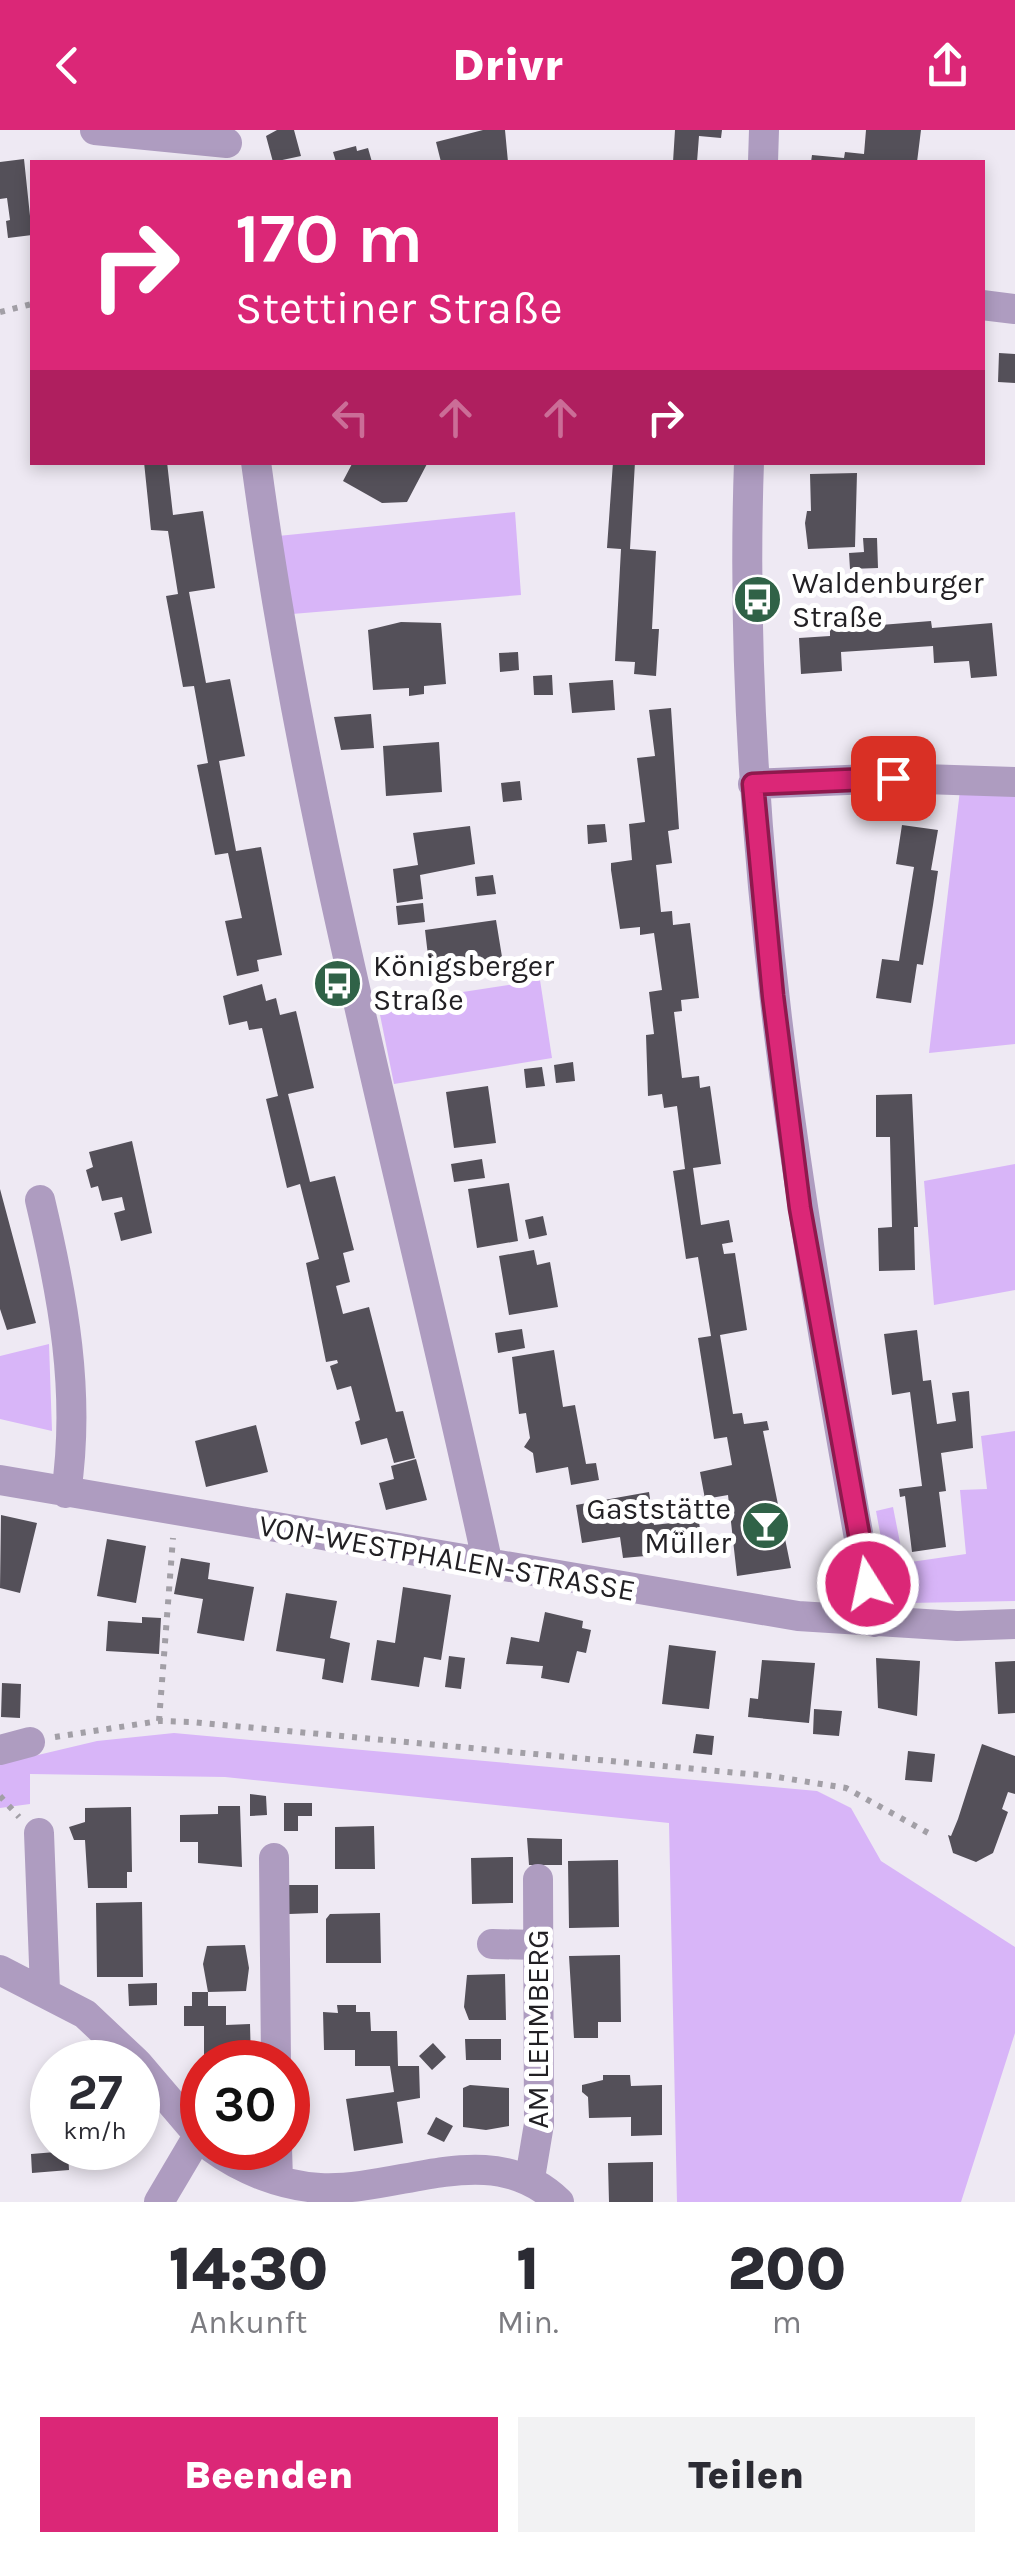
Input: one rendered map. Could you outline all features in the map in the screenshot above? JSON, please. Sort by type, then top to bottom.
[{"type":"street","points":[[95,130],[228,145]]},
{"type":"street","points":[[763,160],[764,130]]},
{"type":"street","points":[[985,305],[1015,309]]},
{"type":"street","points":[[256,465],[290,666],[352,980],[440,1340],[488,1565]]},
{"type":"street","points":[[750,465],[744,598],[753,784],[773,996],[800,1208],[874,1622]]},
{"type":"street","points":[[753,784],[893,778],[1015,782]]},
{"type":"street","points":[[40,1200],[72,1370],[72,1455],[66,1492]]},
{"type":"street","name":"VON-WESTPHALEN-STRASSE","points":[[0,1480],[764,1611],[874,1622],[1015,1624]]},
{"type":"street","points":[[39,1833],[45,1990]]},
{"type":"street","points":[[274,1858],[276,2040]]},
{"type":"street","name":"AM LEHMBERG","points":[[530,2178],[539,2124],[538,1879]]},
{"type":"street","points":[[492,1944],[538,1945]]},
{"type":"street","points":[[0,1970],[45,1990],[101,2026],[115,2040]]},
{"type":"street","points":[[160,2090],[180,2113]]},
{"type":"street","points":[[253,2170],[278,2180],[343,2187],[486,2169],[530,2178],[559,2202]]},
{"type":"street","points":[[159,2202],[183,2170]]},
{"type":"street","points":[[278,2170],[278,2180]]},
{"type":"path","points":[[0,312],[30,304]]},
{"type":"path","points":[[160,1721],[175,1528]]},
{"type":"path","points":[[15,1746],[160,1721],[771,1776],[846,1788],[932,1835]]},
{"type":"shaded area","points":[[515,512],[521,595],[292,614],[278,536]]},
{"type":"shaded area","points":[[960,790],[1015,793],[1015,1044],[929,1053]]},
{"type":"shaded area","points":[[540,980],[552,1058],[394,1084],[378,1005]]},
{"type":"shaded area","points":[[1015,1164],[1015,1290],[934,1305],[924,1181]]},
{"type":"shaded area","points":[[49,1344],[52,1431],[0,1419],[0,1356]]},
{"type":"shaded area","points":[[1015,1431],[1015,1601],[909,1603],[892,1597],[876,1511],[893,1507],[904,1563],[966,1554],[960,1490],[987,1489],[981,1436]]},
{"type":"shaded area","points":[[174,1733],[817,1791],[851,1808],[881,1861],[1015,1947],[1015,2033],[961,2202],[677,2202],[669,1823],[225,1777],[30,1774],[30,1804],[0,1808],[0,1764],[97,1741]]},
{"type":"building","points":[[277,130],[294,130],[301,156],[272,160],[266,136]]},
{"type":"building","points":[[483,130],[505,130],[508,160],[440,160],[436,142]]},
{"type":"building","points":[[675,130],[722,130],[721,138],[699,136],[697,160],[673,160]]},
{"type":"building","points":[[866,130],[921,130],[917,160],[811,160],[812,155],[844,158],[845,152],[864,154]]},
{"type":"building","points":[[356,146],[357,151],[368,148],[371,160],[335,160],[333,152]]},
{"type":"building","points":[[24,159],[30,235],[8,238],[7,198],[0,199],[0,162]]},
{"type":"building","points":[[999,353],[1015,354],[1015,383],[998,382]]},
{"type":"building","points":[[144,465],[167,465],[173,515],[203,511],[215,588],[189,592],[206,683],[230,679],[245,756],[219,761],[236,851],[261,847],[282,955],[257,960],[259,971],[237,976],[225,921],[242,918],[228,853],[215,855],[197,765],[208,763],[194,686],[183,687],[166,596],[178,594],[168,531],[151,530]]},
{"type":"building","points":[[351,465],[426,465],[407,502],[382,503],[343,481]]},
{"type":"building","points":[[613,465],[635,465],[630,549],[656,551],[652,629],[659,629],[656,676],[634,674],[635,662],[615,661],[621,549],[607,548]]},
{"type":"building","points":[[857,473],[855,547],[808,549],[805,523],[807,511],[811,511],[810,474]]},
{"type":"building","points":[[863,538],[877,538],[878,568],[850,569],[849,553],[864,552]]},
{"type":"building","points":[[931,621],[932,628],[992,623],[997,676],[971,678],[969,661],[934,663],[933,646],[841,652],[842,671],[801,674],[799,638],[830,636],[830,629]]},
{"type":"building","points":[[401,622],[441,623],[446,684],[424,686],[424,694],[409,696],[409,688],[373,690],[368,630]]},
{"type":"building","points":[[518,652],[519,670],[500,672],[499,653]]},
{"type":"building","points":[[552,675],[553,695],[534,695],[533,676]]},
{"type":"building","points":[[613,680],[615,710],[572,713],[569,683]]},
{"type":"building","points":[[671,708],[679,829],[668,831],[672,863],[656,865],[661,912],[672,911],[673,925],[690,923],[699,998],[681,1000],[682,1011],[674,1012],[682,1078],[699,1076],[700,1088],[710,1086],[721,1164],[693,1168],[697,1197],[701,1225],[729,1220],[733,1242],[722,1244],[724,1254],[735,1253],[747,1330],[720,1335],[733,1414],[742,1413],[744,1424],[767,1421],[769,1430],[763,1431],[791,1568],[737,1576],[728,1495],[705,1499],[700,1472],[732,1465],[727,1437],[714,1439],[698,1338],[711,1336],[698,1257],[686,1259],[673,1171],[685,1169],[677,1106],[664,1108],[662,1094],[648,1096],[646,1035],[654,1034],[649,992],[662,990],[654,933],[640,935],[640,927],[620,929],[611,870],[611,863],[632,860],[629,824],[645,822],[637,758],[655,756],[649,710]]},
{"type":"building","points":[[371,714],[374,748],[341,750],[334,717]]},
{"type":"building","points":[[439,742],[442,792],[386,796],[383,746]]},
{"type":"building","points":[[520,781],[522,800],[503,802],[501,783]]},
{"type":"building","points":[[605,824],[607,842],[588,844],[587,825]]},
{"type":"building","points":[[902,825],[938,830],[931,870],[938,871],[933,905],[923,965],[917,964],[911,1003],[876,998],[882,959],[899,961],[914,867],[896,864]]},
{"type":"building","points":[[470,826],[475,864],[420,875],[423,899],[397,903],[393,869],[418,865],[413,833]]},
{"type":"building","points":[[493,875],[496,894],[477,896],[475,877]]},
{"type":"building","points":[[423,903],[425,922],[398,925],[396,906]]},
{"type":"building","points":[[496,920],[503,963],[430,973],[425,930]]},
{"type":"building","points":[[262,984],[266,1001],[276,998],[280,1015],[296,1011],[314,1088],[288,1094],[310,1182],[335,1176],[354,1250],[343,1253],[350,1282],[336,1286],[343,1314],[369,1307],[396,1412],[403,1411],[415,1458],[394,1463],[387,1438],[361,1445],[355,1422],[360,1420],[351,1386],[337,1390],[330,1366],[337,1360],[326,1362],[306,1263],[319,1259],[300,1184],[287,1188],[266,1099],[278,1096],[262,1028],[249,1030],[247,1021],[229,1025],[223,996]]},
{"type":"building","points":[[573,1062],[575,1081],[556,1083],[554,1065]]},
{"type":"building","points":[[542,1067],[545,1086],[526,1088],[524,1069]]},
{"type":"building","points":[[488,1086],[496,1143],[454,1148],[446,1092]]},
{"type":"building","points":[[912,1094],[918,1227],[914,1227],[915,1270],[879,1271],[878,1228],[892,1227],[890,1137],[876,1137],[876,1095]]},
{"type":"building","points":[[132,1141],[152,1233],[121,1241],[114,1213],[125,1210],[122,1197],[102,1201],[98,1186],[91,1188],[86,1170],[93,1167],[89,1152]]},
{"type":"building","points":[[482,1159],[485,1178],[454,1182],[451,1164]]},
{"type":"building","points":[[509,1183],[518,1241],[477,1248],[468,1189]]},
{"type":"building","points":[[0,1189],[36,1323],[7,1330],[0,1309]]},
{"type":"building","points":[[543,1216],[547,1235],[529,1239],[525,1220]]},
{"type":"building","points":[[534,1250],[537,1265],[550,1262],[558,1307],[509,1315],[499,1256]]},
{"type":"building","points":[[522,1329],[525,1348],[498,1353],[495,1333]]},
{"type":"building","points":[[917,1330],[923,1381],[931,1380],[937,1424],[956,1421],[952,1393],[969,1391],[973,1448],[941,1453],[946,1491],[939,1492],[946,1547],[912,1552],[905,1496],[900,1497],[899,1489],[922,1486],[910,1392],[892,1395],[884,1334]]},
{"type":"building","points":[[554,1350],[563,1407],[575,1405],[586,1464],[596,1463],[599,1480],[571,1485],[568,1467],[536,1473],[533,1453],[524,1447],[530,1438],[526,1413],[519,1414],[512,1357]]},
{"type":"building","points":[[256,1425],[268,1472],[206,1487],[195,1441]]},
{"type":"building","points":[[416,1459],[427,1500],[386,1510],[379,1483],[394,1479],[391,1466]]},
{"type":"building","points":[[649,1492],[654,1525],[671,1523],[668,1505],[696,1500],[700,1529],[676,1533],[679,1553],[623,1558],[620,1537],[582,1543],[576,1505]]},
{"type":"building","points":[[1,1515],[37,1523],[20,1593],[0,1588]]},
{"type":"building","points":[[107,1539],[146,1546],[136,1603],[97,1596]]},
{"type":"building","points":[[181,1558],[210,1563],[208,1579],[254,1587],[244,1641],[197,1633],[203,1599],[174,1594]]},
{"type":"building","points":[[403,1587],[451,1595],[441,1660],[424,1657],[419,1687],[371,1680],[377,1640],[395,1643]]},
{"type":"building","points":[[286,1593],[337,1601],[330,1638],[350,1643],[343,1683],[322,1679],[325,1659],[276,1651]]},
{"type":"building","points":[[545,1612],[583,1621],[582,1628],[591,1630],[586,1653],[577,1651],[569,1683],[541,1678],[543,1666],[506,1664],[511,1637],[539,1642]]},
{"type":"building","points":[[142,1617],[161,1618],[159,1654],[106,1651],[108,1621],[142,1623]]},
{"type":"building","points":[[669,1645],[716,1651],[709,1709],[662,1704]]},
{"type":"building","points":[[449,1656],[465,1658],[461,1689],[445,1687]]},
{"type":"building","points":[[876,1658],[920,1661],[917,1716],[878,1708]]},
{"type":"building","points":[[762,1660],[815,1663],[809,1723],[748,1717],[750,1698],[758,1699]]},
{"type":"building","points":[[1015,1661],[1015,1713],[998,1714],[995,1662]]},
{"type":"building","points":[[2,1683],[21,1684],[20,1718],[1,1717]]},
{"type":"building","points":[[814,1709],[842,1711],[839,1736],[813,1734]]},
{"type":"building","points":[[696,1734],[714,1736],[712,1755],[693,1753]]},
{"type":"building","points":[[982,1744],[1015,1756],[1015,1794],[1008,1792],[1002,1809],[1008,1812],[993,1853],[976,1862],[953,1853],[948,1835],[951,1836],[958,1819]]},
{"type":"building","points":[[908,1751],[935,1754],[932,1782],[905,1780]]},
{"type":"building","points":[[250,1794],[266,1796],[267,1815],[250,1816]]},
{"type":"building","points":[[284,1803],[312,1803],[312,1816],[298,1816],[298,1831],[284,1831]]},
{"type":"building","points":[[218,1806],[240,1806],[242,1867],[198,1863],[198,1842],[180,1842],[180,1815],[218,1814]]},
{"type":"building","points":[[131,1807],[132,1872],[127,1872],[127,1888],[88,1888],[85,1840],[74,1840],[69,1827],[85,1822],[85,1808]]},
{"type":"building","points":[[374,1826],[375,1869],[335,1869],[335,1827]]},
{"type":"building","points":[[527,1838],[562,1839],[562,1865],[529,1865]]},
{"type":"building","points":[[513,1857],[513,1903],[472,1904],[471,1858]]},
{"type":"building","points":[[618,1860],[619,1927],[569,1928],[568,1861]]},
{"type":"building","points":[[289,1885],[318,1885],[318,1913],[289,1914]]},
{"type":"building","points":[[142,1902],[143,1977],[97,1977],[96,1903]]},
{"type":"building","points":[[380,1913],[381,1963],[326,1963],[326,1919],[330,1914]]},
{"type":"building","points":[[245,1945],[249,1968],[246,1991],[208,1992],[203,1964],[207,1946]]},
{"type":"building","points":[[620,1955],[621,2022],[598,2022],[598,2038],[574,2038],[569,1956]]},
{"type":"building","points":[[505,1974],[506,2020],[469,2020],[464,2007],[467,1975]]},
{"type":"building","points":[[157,1983],[157,2005],[129,2006],[128,1984]]},
{"type":"building","points":[[192,1992],[208,1992],[208,2006],[226,2006],[226,2025],[250,2024],[250,2040],[204,2040],[204,2026],[184,2026],[184,2006],[192,2006]]},
{"type":"building","points":[[337,2005],[356,2005],[356,2012],[370,2012],[371,2031],[397,2031],[398,2066],[419,2066],[420,2098],[397,2102],[403,2143],[354,2151],[346,2099],[394,2092],[390,2066],[355,2066],[355,2050],[324,2050],[323,2012],[338,2013]]},
{"type":"building","points":[[465,2039],[501,2039],[501,2060],[466,2060]]},
{"type":"building","points":[[433,2043],[446,2057],[432,2070],[419,2056]]},
{"type":"building","points":[[603,2075],[630,2075],[631,2086],[662,2085],[662,2135],[631,2136],[631,2117],[589,2118],[588,2097],[582,2092],[582,2085],[603,2080]]},
{"type":"building","points":[[463,2088],[509,2088],[509,2126],[486,2130],[463,2127]]},
{"type":"building","points":[[436,2117],[453,2126],[444,2142],[427,2134]]},
{"type":"building","points":[[653,2162],[653,2202],[609,2202],[608,2163]]},
{"type":"place","name":"Waldenburger Straße","points":[[757,600]]},
{"type":"place","name":"Königsberger Straße","points":[[338,983]]},
{"type":"place","name":"Gaststätte Müller","points":[[766,1526]]},
{"type":"route","points":[[868,1584],[800,1208],[773,996],[753,784],[893,778]]}]
